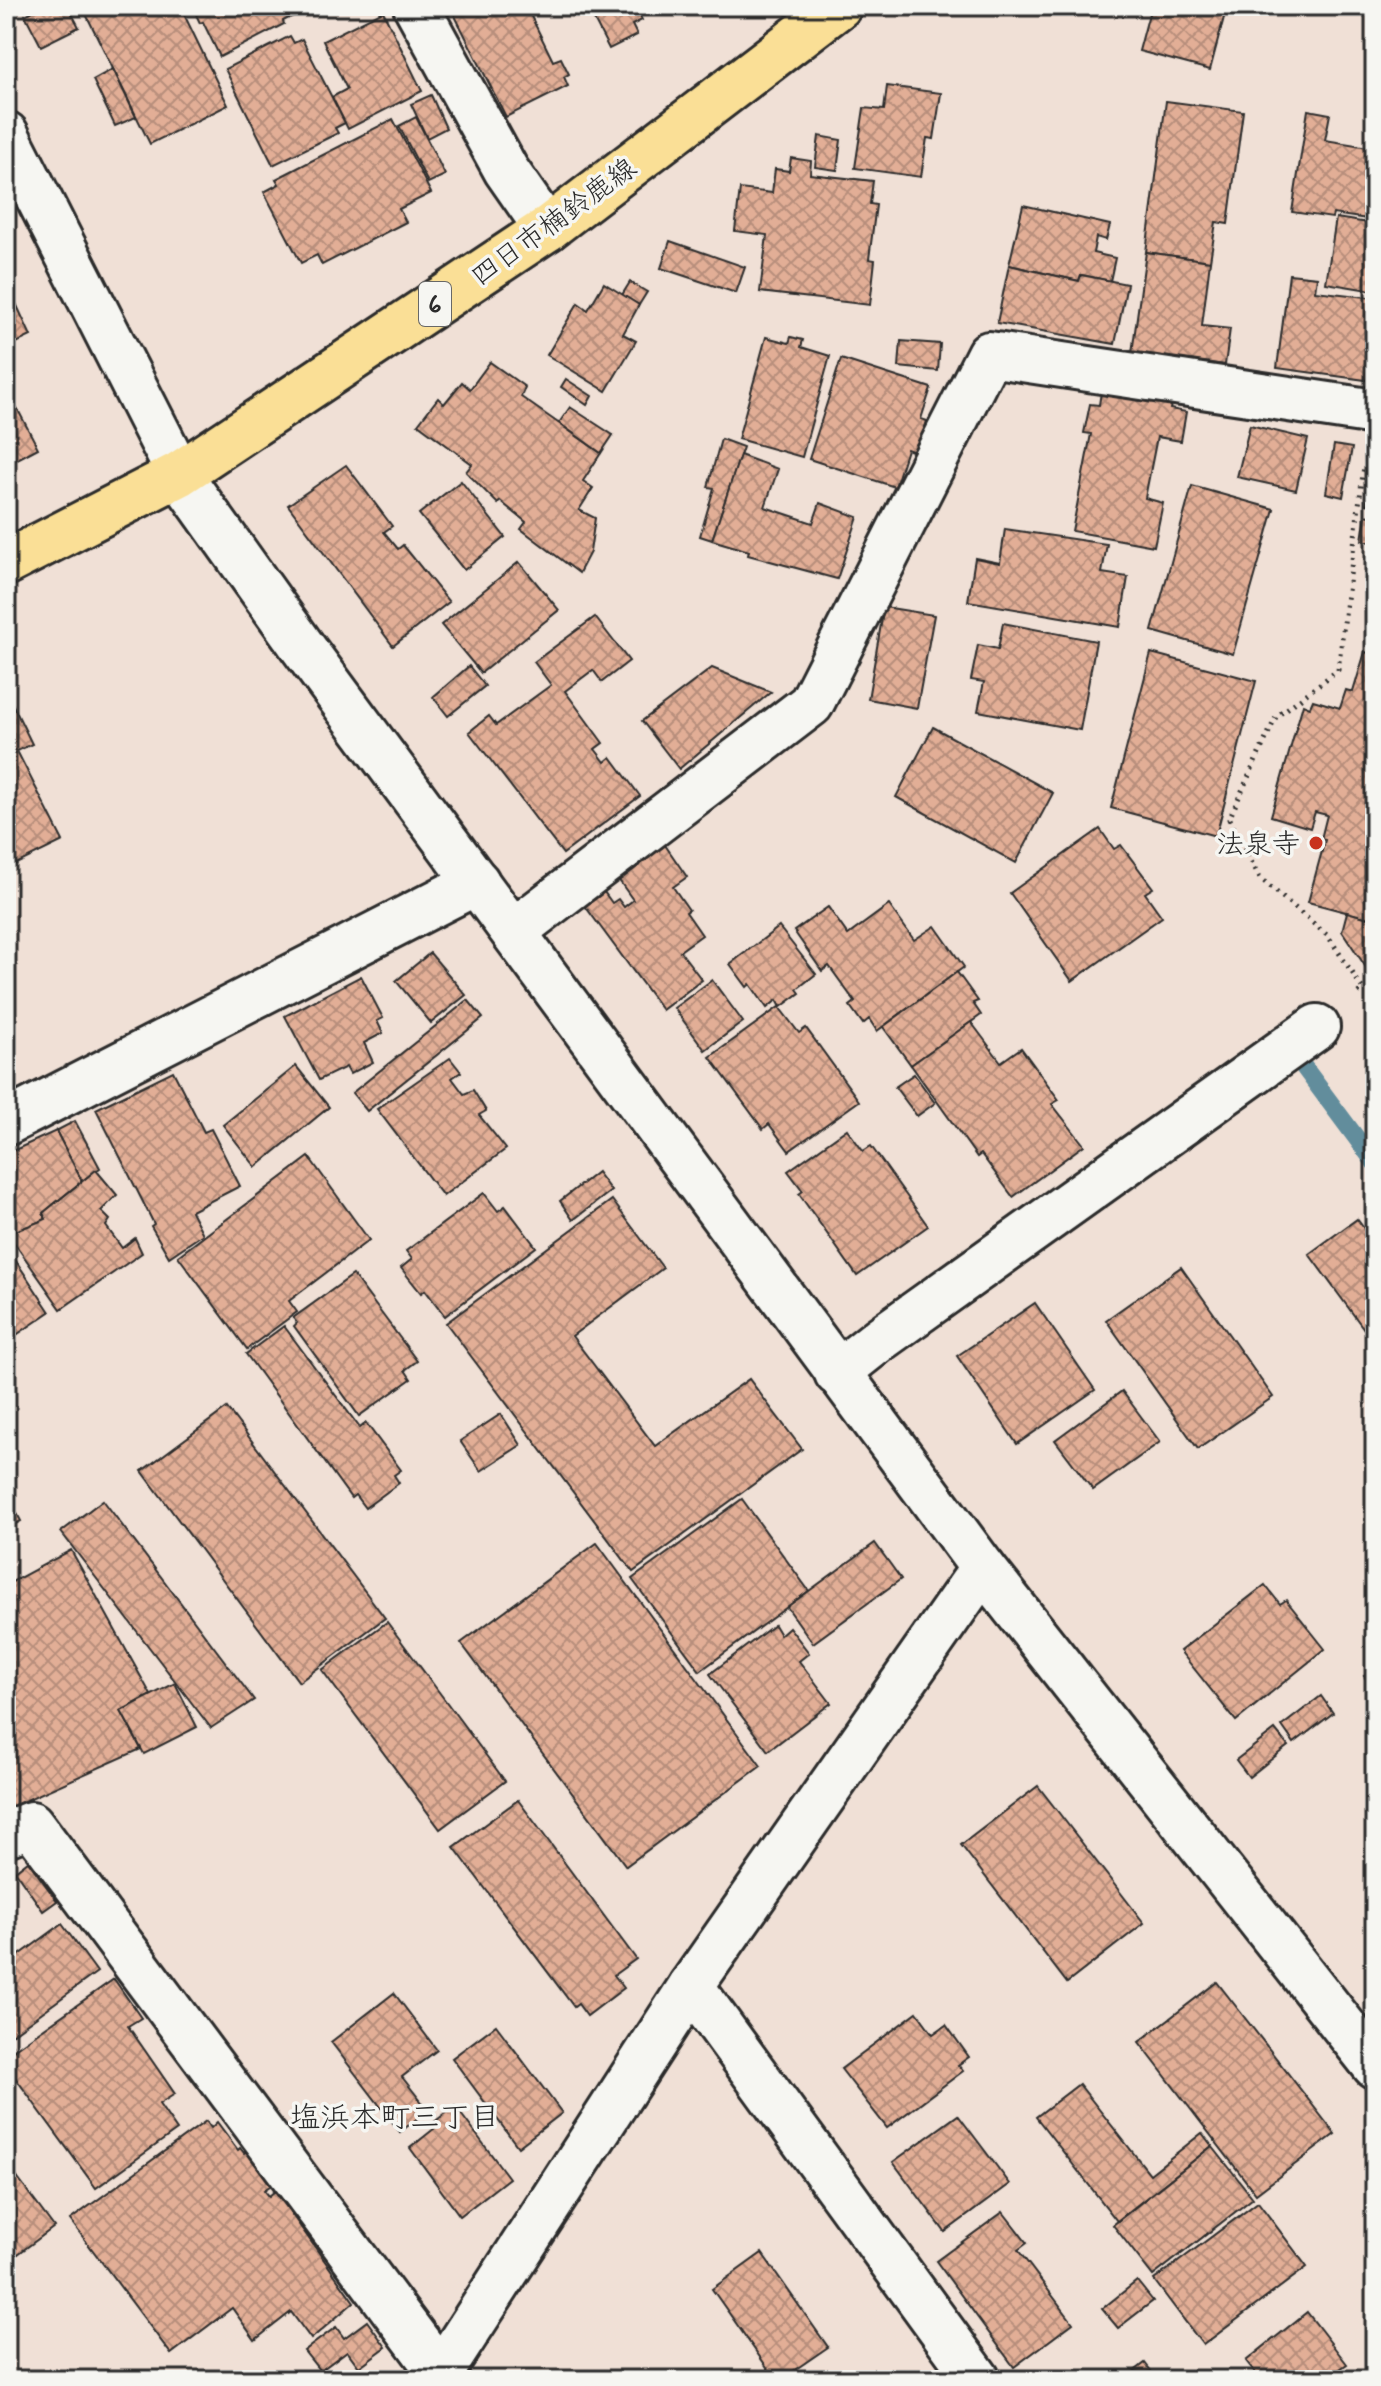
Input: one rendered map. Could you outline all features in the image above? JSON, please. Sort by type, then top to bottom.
[{"type":"main road","name":"四日市楠鈴鹿線","points":[[6,563],[179,474],[547,229],[839,6]]},
{"type":"street","points":[[416,6],[506,170],[547,229]]},
{"type":"street","points":[[6,134],[179,474],[313,662],[983,1568],[1375,2066]]},
{"type":"street","points":[[514,931],[811,704],[989,354],[1373,411]]},
{"type":"street","points":[[6,1123],[477,882]]},
{"type":"street","points":[[837,1373],[880,1339],[1317,1027]]},
{"type":"street","points":[[6,1834],[31,1824],[441,2378],[691,1986],[983,1568]]},
{"type":"street","points":[[691,1986],[978,2380]]},
{"type":"path","points":[[1317,1027],[1363,989],[1328,936],[1260,878],[1229,819],[1276,717],[1338,670],[1373,411]]},
{"type":"building","points":[[43,6],[68,6],[79,27],[41,46],[25,15]]},
{"type":"building","points":[[82,6],[180,6],[228,105],[150,144]]},
{"type":"building","points":[[192,6],[302,7],[295,11],[297,14],[283,21],[284,24],[220,57]]},
{"type":"building","points":[[450,6],[526,6],[553,61],[561,58],[569,74],[564,77],[568,86],[506,117]]},
{"type":"building","points":[[587,6],[651,6],[638,12],[642,20],[632,25],[637,35],[609,49]]},
{"type":"building","points":[[1151,6],[1227,6],[1210,70],[1139,51]]},
{"type":"building","points":[[383,11],[422,91],[348,129],[332,97],[347,89],[323,41]]},
{"type":"building","points":[[290,36],[294,43],[302,39],[345,123],[335,128],[338,133],[273,165],[225,69]]},
{"type":"building","points":[[113,69],[136,117],[115,126],[93,80]]},
{"type":"building","points":[[887,86],[941,93],[934,139],[927,138],[921,177],[855,168],[864,108],[884,110]]},
{"type":"building","points":[[431,95],[446,128],[427,138],[411,104]]},
{"type":"building","points":[[1166,101],[1243,111],[1228,224],[1216,222],[1210,261],[1146,252]]},
{"type":"building","points":[[1308,110],[1330,114],[1325,140],[1375,148],[1375,220],[1292,212]]},
{"type":"building","points":[[416,117],[445,175],[428,183],[399,126]]},
{"type":"building","points":[[393,119],[431,193],[399,209],[406,222],[322,265],[317,255],[301,263],[264,192],[279,184],[276,179]]},
{"type":"building","points":[[819,136],[841,140],[837,170],[815,167]]},
{"type":"building","points":[[791,158],[811,161],[810,174],[873,181],[870,204],[876,205],[869,259],[875,260],[870,305],[760,292],[767,235],[735,231],[740,189],[772,193],[775,169],[789,171]]},
{"type":"building","points":[[1023,205],[1110,225],[1106,240],[1096,237],[1093,253],[1115,258],[1110,281],[1081,275],[1079,281],[1009,265]]},
{"type":"building","points":[[1336,218],[1375,224],[1375,291],[1326,283]]},
{"type":"building","points":[[670,241],[745,267],[736,293],[661,268]]},
{"type":"building","points":[[1146,252],[1210,261],[1202,326],[1230,329],[1225,365],[1132,353]]},
{"type":"building","points":[[1009,265],[1079,281],[1081,275],[1127,284],[1115,344],[997,323]]},
{"type":"building","points":[[1289,274],[1317,277],[1315,291],[1375,298],[1373,381],[1277,368]]},
{"type":"building","points":[[630,282],[647,292],[639,305],[622,295]]},
{"type":"building","points":[[604,283],[639,305],[623,334],[636,341],[606,391],[547,355],[578,303],[588,310]]},
{"type":"building","points":[[13,297],[31,336],[6,348],[6,300]]},
{"type":"building","points":[[766,337],[789,343],[791,337],[803,340],[801,347],[830,356],[802,457],[738,439]]},
{"type":"building","points":[[901,341],[940,344],[938,371],[899,367]]},
{"type":"building","points":[[841,359],[931,388],[921,419],[927,421],[917,453],[907,449],[895,487],[809,459]]},
{"type":"building","points":[[490,362],[525,387],[521,397],[601,453],[583,481],[593,488],[579,510],[595,518],[590,552],[579,573],[521,529],[526,522],[500,501],[498,504],[466,472],[472,464],[418,424],[438,398],[444,404],[462,382],[470,389]]},
{"type":"building","points":[[566,379],[592,396],[587,405],[561,387]]},
{"type":"building","points":[[1101,392],[1171,405],[1170,409],[1186,412],[1181,441],[1157,437],[1145,498],[1163,503],[1154,546],[1072,531],[1091,434],[1084,433],[1090,404],[1099,405]]},
{"type":"building","points":[[570,407],[613,435],[601,453],[559,423]]},
{"type":"building","points":[[17,408],[38,448],[6,465],[6,414]]},
{"type":"building","points":[[1250,425],[1308,439],[1296,490],[1237,477]]},
{"type":"building","points":[[721,439],[743,447],[712,540],[700,536],[714,488],[708,487]]},
{"type":"building","points":[[1334,445],[1352,448],[1343,497],[1326,493]]},
{"type":"building","points":[[740,455],[778,469],[765,507],[813,523],[820,503],[858,517],[837,579],[748,555],[749,551],[712,540]]},
{"type":"building","points":[[1375,461],[1375,506],[1366,504]]},
{"type":"building","points":[[346,465],[392,526],[384,532],[398,549],[403,545],[449,602],[393,646],[288,505]]},
{"type":"building","points":[[461,481],[505,537],[464,570],[419,514]]},
{"type":"building","points":[[1192,486],[1274,509],[1233,654],[1152,631]]},
{"type":"building","points":[[1375,513],[1375,543],[1362,540],[1366,515],[1374,517]]},
{"type":"building","points":[[1005,529],[1107,544],[1102,573],[1128,577],[1120,627],[968,601],[975,558],[1000,563]]},
{"type":"building","points":[[519,562],[559,610],[481,673],[441,625]]},
{"type":"building","points":[[884,607],[934,615],[917,708],[868,699]]},
{"type":"building","points":[[595,617],[629,661],[602,682],[593,670],[565,691],[603,743],[595,749],[605,762],[611,757],[640,796],[563,854],[469,732],[489,716],[496,725],[551,685],[534,662]]},
{"type":"building","points":[[1003,623],[1096,641],[1080,730],[978,711],[984,682],[971,680],[978,645],[998,649]]},
{"type":"building","name":"法泉寺","points":[[1365,652],[1375,655],[1375,909],[1372,919],[1308,902],[1325,840],[1321,839],[1327,815],[1315,812],[1310,828],[1271,816],[1303,704],[1310,707],[1313,700],[1340,708],[1346,690],[1353,692]]},
{"type":"building","points":[[1151,653],[1256,681],[1216,836],[1111,808]]},
{"type":"building","points":[[469,666],[485,686],[448,716],[433,697]]},
{"type":"building","points":[[712,668],[771,692],[679,769],[642,721]]},
{"type":"building","points":[[6,691],[32,744],[17,751],[63,841],[6,869]]},
{"type":"building","points":[[933,727],[1053,793],[1016,863],[896,797]]},
{"type":"building","points":[[1100,829],[1114,849],[1121,845],[1153,888],[1145,893],[1162,917],[1072,981],[1010,893]]},
{"type":"building","points":[[665,845],[687,877],[673,887],[702,935],[680,951],[702,980],[662,1010],[585,906],[604,892],[612,903],[618,899],[624,907],[633,900],[618,879]]},
{"type":"building","points":[[889,905],[914,940],[935,926],[964,967],[877,1031],[869,1019],[863,1024],[850,1006],[855,1002],[829,966],[822,971],[794,931],[828,907],[848,935]]},
{"type":"building","points":[[1347,912],[1372,919],[1375,928],[1375,981],[1342,931]]},
{"type":"building","points":[[779,927],[816,974],[797,989],[800,993],[781,1007],[777,1000],[767,1008],[750,984],[747,987],[730,964]]},
{"type":"building","points":[[430,953],[466,995],[431,1023],[396,981]]},
{"type":"building","points":[[957,972],[978,1001],[973,1003],[981,1015],[911,1065],[883,1027]]},
{"type":"building","points":[[361,976],[383,1018],[377,1021],[383,1033],[364,1043],[373,1062],[350,1074],[346,1067],[319,1080],[285,1016]]},
{"type":"building","points":[[712,980],[743,1022],[705,1050],[674,1008]]},
{"type":"building","points":[[468,1000],[483,1018],[367,1111],[352,1093]]},
{"type":"building","points":[[779,1007],[799,1033],[806,1028],[859,1101],[789,1151],[769,1124],[763,1129],[710,1057]]},
{"type":"building","points":[[971,1022],[1001,1062],[1021,1048],[1059,1100],[1052,1104],[1084,1145],[1013,1197],[981,1154],[977,1157],[911,1065]]},
{"type":"building","points":[[450,1058],[461,1072],[452,1078],[464,1094],[473,1090],[486,1111],[479,1115],[506,1149],[443,1196],[377,1109]]},
{"type":"building","points":[[296,1066],[329,1107],[256,1167],[223,1125]]},
{"type":"building","points":[[173,1071],[204,1132],[211,1129],[240,1186],[191,1211],[203,1234],[169,1257],[151,1226],[154,1224],[96,1109]]},
{"type":"building","points":[[914,1074],[935,1103],[917,1116],[895,1087]]},
{"type":"building","points":[[75,1121],[100,1168],[82,1181],[56,1131]]},
{"type":"building","points":[[847,1129],[863,1151],[871,1146],[928,1226],[857,1276],[799,1194],[803,1191],[788,1171]]},
{"type":"building","points":[[56,1131],[82,1181],[43,1213],[46,1219],[6,1235],[6,1154]]},
{"type":"building","points":[[309,1157],[369,1240],[289,1301],[297,1312],[247,1349],[178,1256]]},
{"type":"building","points":[[96,1170],[117,1195],[101,1211],[110,1220],[106,1226],[122,1248],[135,1238],[142,1253],[61,1309],[8,1234],[46,1219],[43,1213]]},
{"type":"building","points":[[597,1172],[611,1191],[573,1220],[560,1201]]},
{"type":"building","points":[[484,1193],[498,1211],[505,1206],[536,1247],[445,1316],[425,1290],[421,1293],[401,1268],[412,1259],[406,1251]]},
{"type":"building","points":[[612,1200],[663,1268],[572,1336],[655,1446],[749,1379],[802,1449],[633,1572],[446,1323]]},
{"type":"building","points":[[1357,1219],[1375,1243],[1375,1344],[1309,1254]]},
{"type":"building","points":[[6,1246],[50,1312],[6,1342]]},
{"type":"building","points":[[1181,1267],[1273,1397],[1198,1449],[1106,1320]]},
{"type":"building","points":[[353,1275],[417,1361],[405,1370],[411,1379],[359,1416],[294,1326],[297,1323],[293,1318]]},
{"type":"building","points":[[1035,1303],[1095,1390],[1017,1444],[957,1356]]},
{"type":"building","points":[[284,1326],[360,1428],[366,1423],[401,1470],[394,1475],[399,1483],[365,1508],[355,1495],[351,1498],[246,1354]]},
{"type":"building","points":[[1122,1391],[1160,1442],[1093,1490],[1055,1440]]},
{"type":"building","points":[[227,1408],[385,1618],[299,1682],[142,1471]]},
{"type":"building","points":[[501,1414],[521,1445],[481,1471],[460,1441]]},
{"type":"building","points":[[6,1468],[15,1486],[9,1490],[16,1500],[11,1502],[21,1521],[6,1529]]},
{"type":"building","points":[[742,1499],[809,1591],[700,1671],[632,1579]]},
{"type":"building","points":[[103,1500],[254,1700],[211,1728],[61,1532]]},
{"type":"building","points":[[597,1543],[761,1766],[626,1866],[461,1643]]},
{"type":"building","points":[[875,1543],[901,1579],[813,1643],[787,1607]]},
{"type":"building","points":[[71,1550],[151,1695],[121,1711],[141,1749],[6,1809],[6,1585]]},
{"type":"building","points":[[1265,1585],[1280,1604],[1286,1600],[1325,1649],[1236,1721],[1180,1651]]},
{"type":"building","points":[[387,1622],[505,1781],[440,1829],[322,1670]]},
{"type":"building","points":[[774,1625],[780,1635],[789,1627],[809,1653],[799,1661],[831,1703],[768,1751],[710,1674]]},
{"type":"building","points":[[1375,1669],[1375,1691],[1364,1676]]},
{"type":"building","points":[[175,1683],[197,1727],[144,1754],[121,1711]]},
{"type":"building","points":[[1321,1696],[1333,1713],[1294,1743],[1282,1726]]},
{"type":"building","points":[[1275,1730],[1288,1746],[1249,1777],[1236,1760]]},
{"type":"building","points":[[1038,1786],[1144,1923],[1067,1983],[961,1845]]},
{"type":"building","points":[[518,1800],[636,1959],[614,1975],[624,1988],[587,2016],[578,2004],[574,2007],[454,1847]]},
{"type":"building","points":[[28,1861],[57,1901],[43,1911],[15,1871]]},
{"type":"building","points":[[62,1924],[97,1972],[7,2038],[12,2045],[6,2049],[6,1965]]},
{"type":"building","points":[[114,1979],[141,2018],[128,2026],[175,2094],[159,2104],[177,2130],[96,2188],[6,2065],[6,2055]]},
{"type":"building","points":[[1217,1982],[1335,2134],[1256,2194],[1139,2042]]},
{"type":"building","points":[[394,1993],[437,2050],[402,2077],[428,2110],[400,2132],[331,2042]]},
{"type":"building","points":[[917,2012],[933,2034],[946,2025],[969,2057],[958,2065],[963,2071],[887,2128],[841,2069]]},
{"type":"building","points":[[496,2025],[562,2113],[518,2147],[452,2058]]},
{"type":"building","points":[[1079,2084],[1150,2174],[1202,2133],[1212,2146],[1117,2221],[1036,2117]]},
{"type":"building","points":[[455,2106],[509,2178],[460,2216],[410,2148],[435,2128],[433,2123]]},
{"type":"building","points":[[958,2115],[1010,2184],[945,2232],[893,2162]]},
{"type":"building","points":[[206,2121],[211,2128],[217,2122],[238,2150],[240,2148],[244,2153],[247,2150],[273,2184],[264,2190],[269,2196],[275,2191],[354,2302],[311,2339],[291,2312],[255,2340],[232,2308],[171,2354],[70,2220]]},
{"type":"building","points":[[1212,2146],[1253,2198],[1153,2276],[1113,2225]]},
{"type":"building","points":[[6,2164],[54,2227],[6,2263]]},
{"type":"building","points":[[1258,2202],[1307,2267],[1203,2345],[1154,2280]]},
{"type":"building","points":[[1003,2212],[1027,2243],[1018,2250],[1073,2323],[1014,2367],[936,2261]]},
{"type":"building","points":[[762,2253],[828,2347],[780,2380],[776,2380],[712,2289]]},
{"type":"building","points":[[1137,2281],[1153,2301],[1118,2328],[1102,2309]]},
{"type":"building","points":[[1307,2312],[1347,2364],[1340,2369],[1349,2380],[1261,2380],[1246,2361]]},
{"type":"building","points":[[367,2321],[386,2347],[359,2367],[347,2351],[320,2371],[304,2351],[336,2327],[344,2338]]},
{"type":"building","points":[[1145,2363],[1158,2380],[1123,2380]]},
{"type":"waterway","points":[[1303,1066],[1375,1163]]},
{"type":"place","name":"法泉寺","points":[[1316,843]]},
{"type":"district","name":"塩浜本町三丁目","points":[[395,2117]]}]
